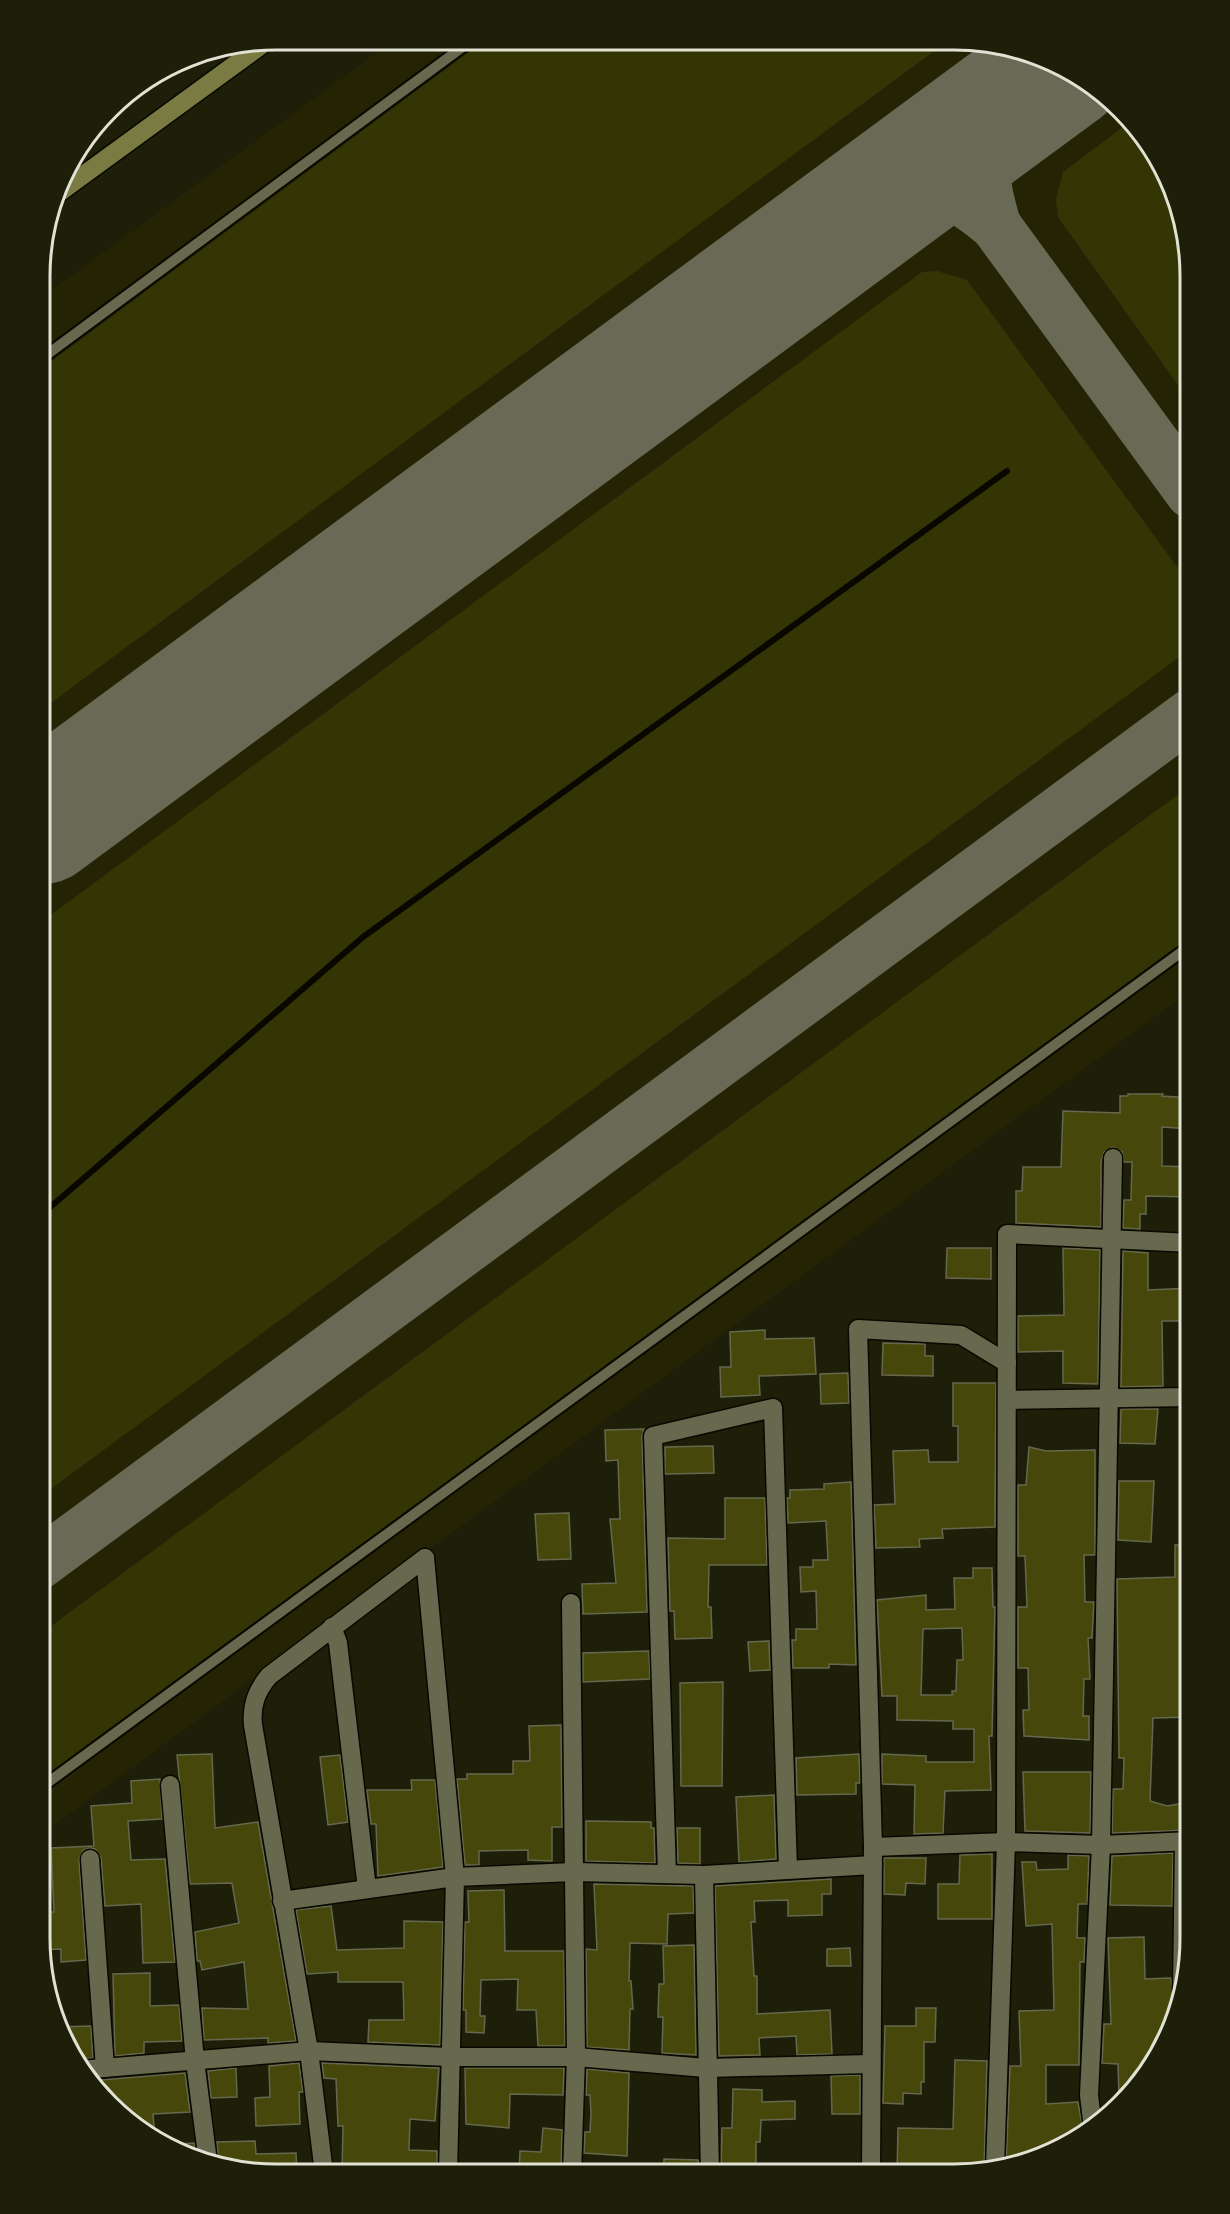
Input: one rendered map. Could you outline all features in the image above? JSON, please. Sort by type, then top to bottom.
[{"type":"main road","points":[[70,182],[254,50]]},
{"type":"street","points":[[1092,2118],[1089,2095],[1101,1845],[1113,1158]]},
{"type":"street","points":[[995,2161],[1005,1842],[1007,1234],[1180,1242]]},
{"type":"street","points":[[871,2164],[873,1856],[858,1329],[962,1335],[1007,1363]]},
{"type":"street","points":[[1006,1400],[1180,1397]]},
{"type":"street","points":[[667,1874],[653,1436],[773,1408],[789,1870]]},
{"type":"street","points":[[323,2164],[309,2051],[282,1901],[253,1708],[258,1691],[269,1676],[425,1558],[455,1877],[448,2164]]},
{"type":"street","points":[[571,1604],[576,2057],[572,2164]]},
{"type":"street","points":[[332,1627],[338,1643],[367,1889]]},
{"type":"street","points":[[170,1785],[195,2061],[207,2153]]},
{"type":"street","points":[[282,1901],[455,1877],[574,1872],[704,1875],[789,1870],[873,1856],[1005,1842],[1101,1845],[1180,1841]]},
{"type":"street","points":[[90,1859],[105,2068]]},
{"type":"street","points":[[704,1875],[710,2164]]},
{"type":"street","points":[[91,2069],[309,2051],[449,2057],[576,2057],[706,2068],[870,2064]]},
{"type":"lane","points":[[50,352],[458,50]]},
{"type":"lane","points":[[50,1781],[1180,953]]},
{"type":"shaded area","points":[[380,50],[969,50],[1013,57],[1054,73],[1092,96],[1134,138],[1163,189],[1173,217],[1180,261],[1180,998],[50,1828],[50,291]]},
{"type":"shaded area","points":[[472,50],[936,50],[50,704],[50,362]]},
{"type":"shaded area","points":[[1124,127],[1150,163],[1173,217],[1179,246],[1180,388],[1058,217],[1056,199],[1063,172]]},
{"type":"shaded area","points":[[937,271],[967,280],[1180,571],[1180,656],[50,1490],[50,916],[922,272]]},
{"type":"shaded area","points":[[1180,793],[1180,944],[50,1772],[50,1627]]},
{"type":"building","points":[[1128,1094],[1163,1094],[1162,1096],[1180,1097],[1180,1128],[1162,1127],[1162,1166],[1180,1167],[1180,1197],[1146,1196],[1146,1214],[1140,1214],[1140,1229],[1123,1228],[1124,1200],[1131,1200],[1132,1162],[1124,1162],[1122,1152],[1113,1147],[1104,1152],[1101,1162],[1101,1227],[1016,1223],[1016,1191],[1022,1191],[1023,1167],[1061,1167],[1063,1111],[1120,1113],[1120,1096],[1128,1096]]},
{"type":"building","points":[[947,1248],[991,1248],[991,1279],[946,1278]]},
{"type":"building","points":[[1063,1248],[1100,1250],[1098,1384],[1063,1383],[1063,1351],[1018,1352],[1018,1316],[1064,1315]]},
{"type":"building","points":[[1123,1251],[1148,1253],[1148,1290],[1180,1289],[1180,1321],[1162,1321],[1163,1386],[1121,1387]]},
{"type":"building","points":[[765,1330],[765,1339],[814,1338],[816,1374],[759,1376],[760,1395],[721,1397],[720,1367],[731,1367],[730,1332]]},
{"type":"building","points":[[883,1343],[925,1344],[925,1356],[933,1356],[933,1376],[882,1375]]},
{"type":"building","points":[[848,1373],[849,1403],[821,1404],[820,1374]]},
{"type":"building","points":[[953,1383],[996,1383],[995,1527],[942,1529],[943,1538],[919,1539],[920,1547],[876,1548],[874,1505],[895,1504],[893,1451],[928,1450],[929,1462],[958,1462],[958,1426],[953,1426]]},
{"type":"building","points":[[1121,1409],[1158,1409],[1155,1444],[1120,1443]]},
{"type":"building","points":[[644,1429],[642,1436],[647,1612],[583,1614],[582,1584],[616,1583],[610,1519],[620,1519],[618,1460],[606,1461],[605,1430]]},
{"type":"building","points":[[713,1446],[714,1473],[665,1474],[665,1447]]},
{"type":"building","points":[[1029,1447],[1046,1451],[1095,1450],[1095,1555],[1084,1555],[1085,1602],[1094,1602],[1092,1638],[1088,1638],[1090,1679],[1084,1679],[1083,1716],[1089,1716],[1089,1740],[1024,1736],[1023,1710],[1029,1710],[1028,1668],[1018,1668],[1018,1607],[1027,1607],[1025,1556],[1018,1556],[1018,1485],[1026,1485]]},
{"type":"building","points":[[1119,1481],[1154,1481],[1151,1542],[1118,1540]]},
{"type":"building","points":[[851,1482],[856,1665],[829,1664],[829,1668],[793,1668],[792,1640],[796,1640],[796,1629],[817,1629],[816,1591],[801,1592],[800,1567],[813,1567],[813,1560],[828,1560],[826,1521],[788,1523],[787,1498],[790,1498],[790,1490],[824,1489],[824,1484]]},
{"type":"building","points":[[725,1498],[765,1498],[767,1565],[709,1565],[708,1607],[711,1607],[712,1638],[675,1639],[674,1611],[670,1611],[668,1538],[725,1539]]},
{"type":"building","points":[[569,1513],[571,1559],[538,1560],[535,1514]]},
{"type":"building","points":[[1175,1545],[1180,1545],[1180,1717],[1153,1718],[1150,1801],[1167,1806],[1180,1804],[1180,1830],[1112,1833],[1113,1789],[1123,1789],[1124,1758],[1119,1758],[1117,1579],[1175,1577]]},
{"type":"building","points":[[973,1568],[992,1568],[993,1607],[995,1607],[992,1736],[989,1736],[991,1790],[945,1791],[943,1833],[914,1834],[915,1785],[882,1784],[882,1754],[926,1756],[926,1762],[974,1762],[974,1729],[953,1729],[953,1721],[897,1720],[897,1696],[882,1696],[877,1600],[926,1595],[926,1610],[955,1609],[954,1578],[973,1578]],"holes":[[[962,1628],[963,1660],[957,1660],[956,1691],[952,1691],[952,1695],[921,1695],[923,1629]]]},
{"type":"building","points":[[769,1641],[770,1670],[750,1671],[748,1642]]},
{"type":"building","points":[[649,1651],[650,1679],[583,1682],[583,1653]]},
{"type":"building","points":[[723,1682],[722,1786],[681,1786],[680,1683]]},
{"type":"building","points":[[561,1725],[562,1827],[552,1827],[552,1861],[528,1860],[528,1850],[479,1851],[479,1865],[465,1865],[457,1779],[467,1779],[467,1774],[513,1774],[513,1761],[530,1761],[529,1726]]},
{"type":"building","points":[[212,1754],[215,1828],[258,1822],[296,2041],[268,2043],[268,2038],[204,2040],[202,2008],[248,2009],[244,1962],[202,1970],[200,1961],[197,1961],[195,1932],[239,1923],[232,1883],[190,1884],[177,1755]]},
{"type":"building","points":[[859,1754],[860,1783],[856,1783],[856,1794],[797,1795],[796,1758]]},
{"type":"building","points":[[340,1755],[348,1822],[328,1825],[320,1757]]},
{"type":"building","points":[[1023,1772],[1091,1772],[1090,1833],[1025,1831]]},
{"type":"building","points":[[160,1779],[162,1819],[128,1821],[131,1860],[165,1859],[175,1962],[143,1963],[141,1904],[105,1906],[101,1858],[95,1849],[90,1848],[83,1850],[79,1860],[86,1960],[61,1962],[61,1949],[50,1950],[50,1912],[54,1912],[51,1848],[94,1846],[91,1806],[132,1803],[131,1781]]},
{"type":"building","points":[[411,1780],[435,1780],[443,1867],[378,1876],[376,1824],[371,1824],[367,1790],[412,1790]]},
{"type":"building","points":[[774,1795],[776,1859],[739,1862],[736,1797]]},
{"type":"building","points":[[586,1821],[651,1822],[651,1828],[654,1828],[655,1863],[586,1861]]},
{"type":"building","points":[[677,1828],[700,1828],[700,1864],[678,1863]]},
{"type":"building","points":[[1173,1853],[1172,1906],[1110,1905],[1112,1856]]},
{"type":"building","points":[[992,1854],[992,1919],[938,1919],[938,1884],[959,1884],[960,1855]]},
{"type":"building","points":[[1068,1855],[1089,1856],[1087,1904],[1078,1904],[1077,1938],[1085,1938],[1084,1962],[1080,1962],[1079,2065],[1046,2065],[1046,2104],[1078,2102],[1082,2125],[1041,2147],[1006,2158],[1010,2066],[1021,2066],[1019,2011],[1054,2010],[1052,1924],[1026,1926],[1022,1862],[1036,1862],[1037,1870],[1068,1869]]},
{"type":"building","points":[[884,1858],[926,1858],[925,1884],[906,1883],[905,1895],[884,1894]]},
{"type":"building","points":[[831,1879],[831,1894],[822,1894],[822,1915],[788,1916],[788,1900],[754,1901],[755,1922],[751,1922],[754,1976],[757,1976],[757,2014],[830,2010],[832,2054],[797,2055],[796,2036],[759,2038],[760,2055],[719,2056],[715,1886]]},
{"type":"building","points":[[594,1884],[693,1886],[694,1913],[668,1914],[667,1944],[630,1943],[629,1981],[631,1981],[633,2009],[630,2009],[629,2050],[587,2047],[586,1949],[597,1950]]},
{"type":"building","points":[[504,1890],[505,1951],[564,1951],[565,2046],[538,2046],[536,2010],[517,2010],[518,1979],[481,1980],[480,2016],[485,2016],[484,2033],[466,2032],[466,2010],[463,2010],[465,1922],[469,1922],[468,1891]]},
{"type":"building","points":[[331,1906],[337,1950],[404,1948],[404,1921],[443,1922],[440,2045],[368,2042],[369,2020],[404,2020],[403,1982],[338,1982],[338,1972],[307,1974],[296,1910]]},
{"type":"building","points":[[1144,1937],[1145,1979],[1171,1978],[1173,1998],[1150,2051],[1134,2076],[1119,2093],[1118,2064],[1102,2063],[1104,2024],[1111,2024],[1108,1938]]},
{"type":"building","points":[[694,1945],[696,2055],[662,2053],[663,2017],[658,2017],[659,1984],[664,1984],[663,1946]]},
{"type":"building","points":[[850,1948],[851,1966],[827,1966],[827,1949]]},
{"type":"building","points":[[150,1973],[150,2006],[179,2005],[182,2041],[144,2042],[144,2053],[115,2056],[113,1974]]},
{"type":"building","points":[[916,2008],[936,2008],[935,2042],[924,2042],[924,2082],[921,2082],[921,2094],[903,2093],[903,2104],[883,2103],[885,2026],[916,2026]]},
{"type":"building","points":[[91,2026],[93,2058],[85,2059],[68,2027]]},
{"type":"building","points":[[955,2060],[987,2061],[984,2163],[897,2164],[898,2128],[953,2129]]},
{"type":"building","points":[[299,2063],[303,2092],[299,2092],[300,2124],[256,2126],[255,2098],[270,2097],[269,2066]]},
{"type":"building","points":[[322,2063],[439,2068],[435,2121],[410,2119],[409,2150],[437,2151],[437,2164],[342,2164],[343,2126],[338,2126],[336,2079],[324,2078]]},
{"type":"building","points":[[236,2068],[237,2097],[211,2098],[208,2071]]},
{"type":"building","points":[[465,2068],[564,2068],[563,2095],[510,2094],[509,2128],[466,2124]]},
{"type":"building","points":[[587,2069],[629,2073],[627,2156],[584,2153],[585,2132],[590,2132],[591,2114],[590,2095],[586,2095]]},
{"type":"building","points":[[185,2073],[190,2112],[153,2114],[154,2129],[138,2118],[100,2080]]},
{"type":"building","points":[[860,2075],[860,2114],[832,2114],[831,2076]]},
{"type":"building","points":[[733,2089],[762,2090],[762,2102],[795,2101],[795,2119],[761,2120],[760,2142],[756,2142],[756,2164],[721,2164],[722,2128],[732,2128]]},
{"type":"building","points":[[543,2128],[562,2130],[561,2164],[519,2164],[520,2151],[541,2152]]},
{"type":"building","points":[[255,2141],[256,2154],[296,2153],[297,2164],[246,2163],[218,2157],[217,2142]]},
{"type":"building","points":[[194,2143],[195,2149],[189,2147],[182,2144]]},
{"type":"building","points":[[664,2159],[698,2160],[698,2164],[664,2164]]},
{"type":"waterway","points":[[50,1207],[363,937],[1007,471]]},
{"type":"taxiway","points":[[884,198],[901,192],[917,190],[944,193],[970,205],[996,226],[986,186],[987,145],[998,120],[1025,93]]},
{"type":"taxiway","points":[[996,226],[1180,478]]},
{"type":"taxiway","points":[[50,1556],[1180,722]]},
{"type":"runway","points":[[50,813],[1053,73]]}]
